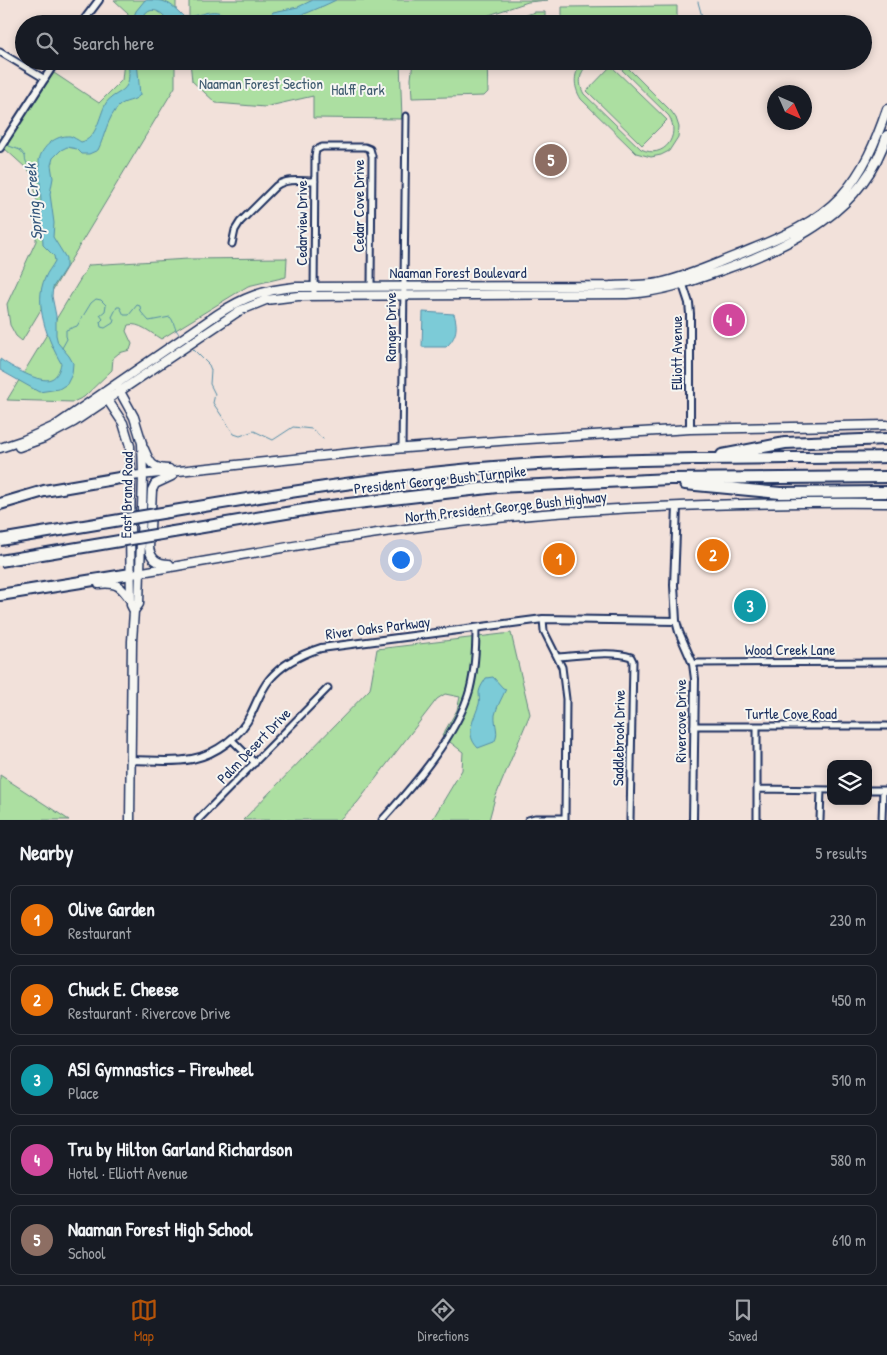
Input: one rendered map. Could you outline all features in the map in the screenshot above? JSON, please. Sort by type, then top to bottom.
[{"type":"highway","points":[[703,459],[750,448],[786,443],[887,438]]},
{"type":"highway","name":"President George Bush Turnpike","points":[[0,540],[341,484],[442,472],[560,463],[887,457]]},
{"type":"highway","points":[[0,504],[44,491],[132,476]]},
{"type":"highway","name":"President George Bush Turnpike","points":[[0,561],[322,507],[497,487],[670,479],[887,477]]},
{"type":"highway","points":[[670,479],[686,484],[774,492],[887,492]]},
{"type":"highway","points":[[5,594],[135,573]]},
{"type":"main road","name":"Naaman Forest Boulevard","points":[[682,281],[790,233],[809,223],[822,213],[841,196],[865,164],[887,109]]},
{"type":"main road","name":"Naaman Forest Boulevard","points":[[207,327],[252,305],[273,298],[404,291],[608,290],[644,293],[747,262],[798,239],[819,226],[837,212],[865,180],[879,156],[887,135]]},
{"type":"main road","points":[[747,262],[756,247]]},
{"type":"main road","name":"Naaman Forest Boulevard","points":[[0,448],[46,431],[115,384],[168,353],[207,327],[234,304],[262,291],[315,287],[371,287],[404,291]]},
{"type":"main road","points":[[234,304],[238,312]]},
{"type":"main road","name":"Naaman Forest Boulevard","points":[[0,448],[16,448],[44,438],[74,422],[121,392],[168,353]]},
{"type":"main road","name":"East Brand Road","points":[[115,384],[134,417],[142,443],[143,476],[131,601],[134,611],[130,820]]},
{"type":"main road","name":"East Brand Road","points":[[102,393],[123,423],[128,440],[132,476],[130,528],[139,604],[134,611]]},
{"type":"main road","points":[[132,476],[402,448],[690,429],[887,425]]},
{"type":"main road","points":[[142,443],[151,463],[160,469],[201,465],[205,467]]},
{"type":"main road","points":[[185,564],[161,564],[150,555],[152,490],[155,484],[161,480],[177,474],[199,471],[205,467]]},
{"type":"main road","name":"North President George Bush Highway","points":[[135,573],[292,546],[451,523],[596,510],[677,506],[887,503]]},
{"type":"main road","points":[[87,582],[117,584],[131,601]]},
{"type":"street","points":[[87,15],[99,0]]},
{"type":"street","points":[[0,52],[15,61]]},
{"type":"street","points":[[30,70],[45,79]]},
{"type":"street","points":[[0,148],[50,70]]},
{"type":"street","name":"Ranger Drive","points":[[402,448],[406,116]]},
{"type":"street","name":"Cedar Cove Drive","points":[[316,150],[322,147],[365,147],[370,149],[372,156],[371,287]]},
{"type":"street","name":"Cedarview Drive","points":[[314,296],[314,156],[316,150]]},
{"type":"street","points":[[232,244],[235,230],[240,222],[276,186],[287,181],[315,181]]},
{"type":"street","name":"Elliott Avenue","points":[[682,281],[689,303],[690,314],[690,429]]},
{"type":"street","name":"Rivercove Drive","points":[[677,506],[674,585],[676,620],[679,632],[693,664],[695,679],[693,820]]},
{"type":"street","points":[[528,820],[535,818],[565,819],[566,699],[562,666],[544,631],[543,619]]},
{"type":"street","name":"River Oaks Parkway","points":[[130,760],[192,759],[219,748],[232,739],[242,728],[251,715],[270,678],[287,664],[321,648],[543,619],[676,620]]},
{"type":"street","points":[[382,820],[414,783],[454,727],[463,710],[474,669],[476,628]]},
{"type":"street","name":"Saddlebrook Drive","points":[[558,657],[605,654],[626,655],[631,657],[633,661],[630,820]]},
{"type":"street","name":"Wood Creek Lane","points":[[693,664],[887,662]]},
{"type":"street","name":"Palm Desert Drive","points":[[198,820],[328,688]]},
{"type":"street","name":"Turtle Cove Road","points":[[694,726],[887,726]]},
{"type":"street","points":[[756,727],[757,820]]},
{"type":"street","points":[[232,739],[255,763]]},
{"type":"street","points":[[758,789],[827,790]]},
{"type":"street","points":[[820,820],[821,790]]},
{"type":"street","points":[[872,790],[885,790],[882,820]]},
{"type":"green space","points":[[114,0],[176,0],[176,15],[128,15]]},
{"type":"green space","points":[[189,0],[548,0],[528,2],[489,15],[189,15]]},
{"type":"green space","points":[[677,6],[677,15],[562,15],[562,7]]},
{"type":"green space","points":[[535,12],[545,12],[545,15],[527,15]]},
{"type":"green space","points":[[123,70],[175,70],[175,87],[22,341],[16,336],[10,325],[7,304],[36,241],[37,201],[34,195],[37,178],[4,148],[54,73],[99,103],[122,80]]},
{"type":"green space","points":[[191,70],[400,70],[402,119],[313,118],[313,96],[265,107],[216,103],[192,81]]},
{"type":"green space","points":[[412,70],[487,70],[488,92],[484,96],[412,98]]},
{"type":"green space","points":[[577,70],[584,70],[580,80],[584,94],[641,149],[649,152],[663,149],[668,144],[673,131],[669,116],[622,70],[630,70],[676,118],[679,127],[678,137],[669,151],[651,157],[636,153],[581,99],[575,84]]},
{"type":"green space","points":[[607,70],[615,70],[667,120],[642,145],[587,91]]},
{"type":"green space","points":[[287,258],[286,277],[248,286],[161,339],[141,327],[132,324],[128,325],[126,331],[132,344],[130,350],[119,353],[113,358],[112,370],[84,397],[73,402],[7,400],[89,265],[188,259]]},
{"type":"green space","points":[[511,633],[530,714],[495,798],[489,820],[432,820],[462,770],[463,752],[442,736],[457,710],[460,697],[445,694],[437,699],[357,803],[339,820],[243,820],[370,689],[377,649]]},
{"type":"green space","points":[[0,775],[69,820],[0,820]]},
{"type":"water","points":[[145,0],[158,1],[167,3],[182,15],[163,15],[154,10],[145,15],[134,15]]},
{"type":"water","points":[[313,0],[336,0],[301,15],[270,15],[273,12],[298,7]]},
{"type":"water","points":[[211,12],[224,15],[197,15]]},
{"type":"water","points":[[129,70],[138,70],[140,95],[121,104],[115,111],[98,150],[89,154],[82,154],[77,149],[67,147],[53,158],[51,165],[53,178],[50,194],[54,223],[53,237],[66,258],[66,267],[53,287],[52,296],[56,316],[56,335],[58,343],[73,363],[72,374],[67,384],[59,389],[39,392],[0,370],[0,359],[33,377],[46,380],[55,377],[61,363],[51,344],[41,310],[42,288],[46,276],[55,261],[54,256],[43,245],[39,160],[46,146],[54,140],[70,136],[81,142],[91,136],[106,103],[123,90],[127,85]]},
{"type":"water","points":[[423,312],[454,314],[456,332],[446,347],[422,347]]},
{"type":"water","points":[[493,677],[506,689],[495,715],[497,736],[494,742],[478,748],[472,737],[471,727],[479,704],[480,688],[486,678]]},
{"type":"waterway","points":[[698,2],[702,15]]},
{"type":"waterway","name":"Spring Creek","points":[[8,144],[20,150],[30,168],[39,176],[41,175]]},
{"type":"waterway","points":[[62,348],[67,339],[66,330],[77,326],[91,303],[96,299],[101,300],[106,305],[105,311],[100,315],[103,319],[100,322],[101,327],[105,328],[113,323],[112,317],[117,307],[120,307],[124,315],[129,315],[137,305],[140,306],[141,312],[149,321],[170,317],[180,335]]},
{"type":"waterway","points":[[191,347],[209,365],[211,370],[210,384],[215,394],[213,403],[234,434],[240,436],[254,431],[273,440],[293,427],[312,429],[323,439]]},
{"type":"place","name":"Naaman Forest High School","points":[[551,160]]},
{"type":"place","name":"Tru by Hilton Garland Richardson","points":[[729,320]]},
{"type":"place","name":"Chuck E. Cheese","points":[[713,555]]},
{"type":"place","name":"Olive Garden","points":[[559,559]]},
{"type":"place","name":"ASI Gymnastics - Firewheel","points":[[750,606]]},
{"type":"park label","name":"Naaman Forest Section","points":[[261,84]]},
{"type":"park label","name":"Halff Park","points":[[358,90]]}]
